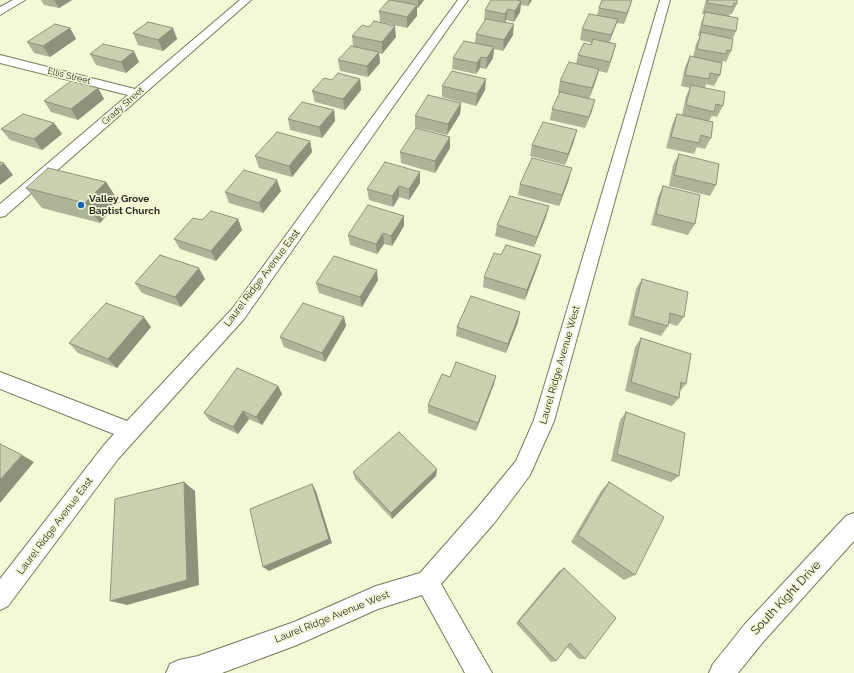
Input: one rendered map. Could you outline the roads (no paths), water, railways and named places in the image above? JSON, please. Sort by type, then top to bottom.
[{"type":"street","points":[[0,12],[20,0]]},
{"type":"street","name":"Grady Street","points":[[0,212],[246,0]]},
{"type":"street","name":"Laurel Ridge Avenue East","points":[[0,598],[111,452],[238,314],[463,0]]},
{"type":"street","name":"Laurel Ridge Avenue West","points":[[179,673],[198,669],[297,633],[376,598],[427,582],[487,514],[523,468],[544,421],[665,0]]},
{"type":"street","name":"Ellis Street","points":[[0,59],[138,94]]},
{"type":"street","points":[[0,380],[129,432]]},
{"type":"street","name":"South Kight Drive","points":[[722,673],[754,632],[854,524]]},
{"type":"street","points":[[427,582],[478,673]]},
{"type":"place","name":"Valley Grove Baptist Church","points":[[81,205]]}]
